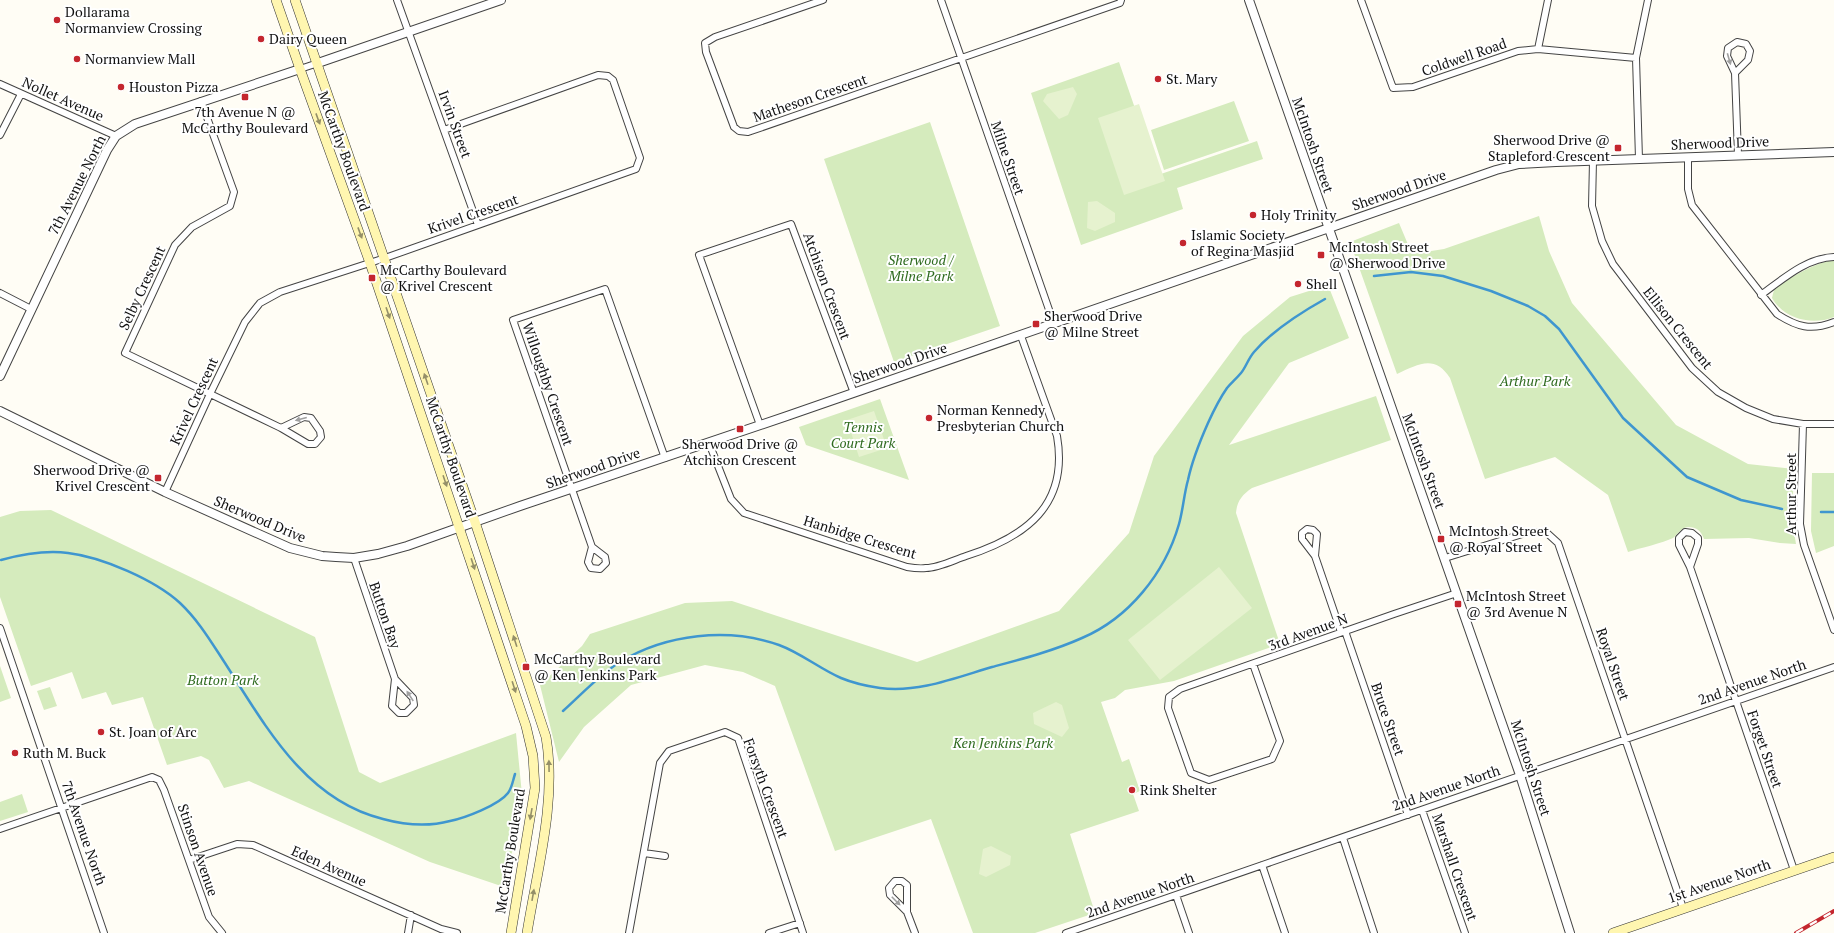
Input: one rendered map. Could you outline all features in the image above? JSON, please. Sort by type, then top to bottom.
[{"type":"main road","name":"McCarthy Boulevard","points":[[276,0],[370,263],[526,726],[533,756],[536,788],[511,933]]},
{"type":"main road","name":"McCarthy Boulevard","points":[[295,0],[318,63],[475,522],[546,737],[549,750],[550,796],[527,933]]},
{"type":"main road","name":"1st Avenue North","points":[[1612,933],[1834,857]]},
{"type":"street","name":"Irvin Street","points":[[397,0],[478,225]]},
{"type":"street","name":"7th Avenue North","points":[[0,376],[107,150],[116,136],[135,124],[500,0]]},
{"type":"street","name":"Matheson Crescent","points":[[823,0],[715,37],[705,43],[706,52],[734,127],[739,131],[748,132],[961,58]]},
{"type":"street","name":"Milne Street","points":[[941,0],[1054,324]]},
{"type":"street","points":[[961,58],[1120,3],[1121,0]]},
{"type":"street","name":"McIntosh Street","points":[[1249,0],[1520,775],[1570,933]]},
{"type":"street","name":"Coldwell Road","points":[[1361,0],[1393,88],[1414,88],[1518,51],[1538,49],[1636,58]]},
{"type":"street","points":[[1538,49],[1548,0]]},
{"type":"street","points":[[1639,159],[1636,58],[1648,0]]},
{"type":"street","points":[[1735,73],[1748,60],[1750,51],[1746,44],[1736,42],[1728,48],[1727,56],[1735,73],[1738,155]]},
{"type":"street","name":"Krivel Crescent","points":[[165,492],[245,322],[260,303],[280,292],[385,258],[636,169],[640,158],[613,80],[608,76],[598,76],[444,130]]},
{"type":"street","name":"Nollet Avenue","points":[[0,84],[116,136]]},
{"type":"street","points":[[0,135],[21,94]]},
{"type":"street","name":"Selby Crescent","points":[[201,101],[234,192],[230,206],[192,227],[175,245],[125,353],[210,394]]},
{"type":"street","name":"Sherwood Drive","points":[[0,411],[165,492],[290,548],[322,556],[354,558],[407,546],[572,490],[1021,336],[1496,170],[1520,164],[1688,156],[1834,152]]},
{"type":"street","points":[[1688,156],[1688,188],[1692,205],[1777,314],[1792,324],[1808,328],[1827,325],[1834,322]]},
{"type":"street","name":"Ellison Crescent","points":[[1593,161],[1592,206],[1602,241],[1613,264],[1692,368],[1718,392],[1746,408],[1773,419],[1803,424],[1834,424]]},
{"type":"street","name":"Atchison Crescent","points":[[760,425],[699,255],[792,224],[854,393]]},
{"type":"street","points":[[1761,295],[1808,262],[1834,257]]},
{"type":"street","name":"Willoughby Crescent","points":[[572,490],[513,320],[605,289],[665,458]]},
{"type":"street","points":[[0,293],[31,309]]},
{"type":"street","name":"Hanbidge Crescent","points":[[709,443],[731,499],[744,513],[907,567],[927,568],[986,549],[1024,529],[1034,519],[1049,500],[1059,469],[1060,451],[1057,436],[1021,336]]},
{"type":"street","points":[[210,394],[281,428],[308,444],[314,444],[321,437],[320,431],[312,418],[304,417],[281,428]]},
{"type":"street","name":"Arthur Street","points":[[1803,424],[1800,524],[1804,545],[1834,630]]},
{"type":"street","points":[[572,490],[592,547]]},
{"type":"street","name":"Royal Street","points":[[1445,558],[1529,532],[1547,533],[1558,543],[1683,908]]},
{"type":"street","name":"Forget Street","points":[[1690,567],[1698,544],[1698,538],[1692,533],[1685,532],[1679,538],[1679,545],[1690,567],[1794,870]]},
{"type":"street","name":"Bruce Street","points":[[1315,556],[1408,815]]},
{"type":"street","name":"Button Bay","points":[[354,558],[395,679],[392,706],[399,713],[406,713],[414,706],[414,698],[395,679]]},
{"type":"street","name":"3rd Avenue N","points":[[1253,664],[1280,741],[1272,759],[1209,780],[1191,773],[1168,708],[1169,697],[1180,689],[1457,594]]},
{"type":"street","name":"7th Avenue North","points":[[0,628],[104,933]]},
{"type":"street","name":"2nd Avenue North","points":[[1066,933],[1084,930],[1176,895],[1520,775],[1626,740],[1834,666]]},
{"type":"street","name":"Forsyth Crescent","points":[[629,933],[660,763],[669,751],[725,732],[738,738],[803,933]]},
{"type":"street","name":"Stinson Avenue","points":[[62,808],[152,777],[159,780],[164,790],[209,917],[222,933]]},
{"type":"street","points":[[0,829],[62,808]]},
{"type":"street","name":"Marshall Crescent","points":[[1422,810],[1465,933]]},
{"type":"street","points":[[1343,838],[1374,933]]},
{"type":"street","name":"Eden Avenue","points":[[189,860],[237,844],[253,845],[441,929],[457,933]]},
{"type":"street","points":[[644,853],[665,856]]},
{"type":"street","points":[[1262,865],[1285,933]]},
{"type":"street","points":[[907,912],[890,895],[889,888],[895,881],[902,881],[907,885],[907,912],[915,933]]},
{"type":"street","points":[[1176,895],[1189,933]]},
{"type":"street","points":[[408,933],[411,915]]},
{"type":"street","points":[[769,933],[800,923]]},
{"type":"green space","points":[[1119,62],[1158,175],[1257,141],[1263,159],[1177,188],[1183,209],[1081,245],[1031,93]]},
{"type":"green space","points":[[1073,87],[1077,94],[1068,115],[1059,119],[1043,101],[1047,94]]},
{"type":"green space","points":[[1234,101],[1249,141],[1164,170],[1151,130]]},
{"type":"green space","points":[[1139,104],[1165,181],[1124,195],[1098,118]]},
{"type":"green space","name":"Sherwood / Milne Park","points":[[930,122],[1000,326],[894,362],[824,159]]},
{"type":"green space","points":[[1097,201],[1115,213],[1115,222],[1095,231],[1087,228],[1088,202]]},
{"type":"green space","name":"Arthur Park","points":[[1539,216],[1549,251],[1572,303],[1676,425],[1748,464],[1794,469],[1792,520],[1796,544],[1749,538],[1704,539],[1698,530],[1688,527],[1680,531],[1669,540],[1628,552],[1608,495],[1555,457],[1485,479],[1450,378],[1438,366],[1426,363],[1412,367],[1397,374],[1350,242],[1399,223],[1412,254],[1444,249]]},
{"type":"green space","points":[[1834,260],[1834,317],[1817,321],[1799,319],[1784,311],[1772,298],[1775,289],[1787,280],[1812,267]]},
{"type":"green space","name":"Ken Jenkins Park","points":[[1328,285],[1349,338],[1289,363],[1229,445],[1376,396],[1391,440],[1252,488],[1245,493],[1239,502],[1236,513],[1280,644],[1174,681],[1125,690],[1115,698],[1101,702],[1122,762],[1129,759],[1140,791],[1133,794],[1139,811],[1070,834],[1095,913],[1035,933],[973,933],[931,819],[835,851],[775,686],[743,672],[705,665],[631,685],[584,727],[559,762],[540,685],[582,646],[590,634],[685,603],[732,601],[917,662],[1059,611],[1129,533],[1154,456],[1243,336],[1290,297]]},
{"type":"green space","name":"Tennis Court Park","points":[[880,399],[909,480],[806,445],[799,427]]},
{"type":"green space","points":[[874,411],[887,448],[859,457],[847,420]]},
{"type":"green space","points":[[1812,473],[1834,473],[1834,546],[1816,553],[1811,531]]},
{"type":"green space","name":"Button Park","points":[[51,510],[315,637],[359,772],[380,783],[516,733],[523,805],[504,887],[430,862],[249,781],[224,788],[209,760],[201,756],[167,765],[143,697],[112,705],[106,692],[82,699],[72,672],[31,686],[0,597],[0,517],[20,511]]},
{"type":"green space","points":[[1219,567],[1252,608],[1160,680],[1128,640]]},
{"type":"green space","points":[[0,666],[11,698],[0,702]]},
{"type":"green space","points":[[50,687],[57,706],[44,710],[37,691]]},
{"type":"green space","points":[[1056,702],[1062,705],[1069,728],[1062,737],[1034,724],[1033,713]]},
{"type":"green space","points":[[22,794],[28,812],[0,821],[0,802]]},
{"type":"green space","points":[[991,846],[1011,856],[1010,865],[986,877],[979,874],[983,849]]},
{"type":"waterway","points":[[1374,276],[1411,272],[1443,276],[1491,291],[1528,306],[1545,316],[1559,329],[1623,418],[1687,477],[1741,500],[1782,509]]},
{"type":"waterway","points":[[563,711],[597,679],[620,662],[638,652],[657,645],[698,636],[739,636],[759,639],[787,648],[846,680],[880,688],[894,689],[936,684],[1026,658],[1071,643],[1099,629],[1115,619],[1130,606],[1143,592],[1165,560],[1179,524],[1196,451],[1212,414],[1227,388],[1241,373],[1250,357],[1261,344],[1278,329],[1325,299]]},
{"type":"waterway","points":[[1821,512],[1834,512]]},
{"type":"waterway","points":[[1,560],[42,552],[59,552],[82,555],[112,565],[143,578],[169,594],[180,603],[203,630],[254,709],[289,756],[308,777],[330,795],[355,809],[383,819],[400,823],[425,825],[442,823],[473,814],[504,798],[509,791],[515,774]]},
{"type":"railway","points":[[1796,933],[1834,911]]},
{"type":"place","name":"Dollarama Normanview Crossing","points":[[57,20]]},
{"type":"place","name":"Dairy Queen","points":[[261,39]]},
{"type":"place","name":"Normanview Mall","points":[[77,59]]},
{"type":"place","name":"St. Mary","points":[[1158,79]]},
{"type":"place","name":"Houston Pizza","points":[[121,87]]},
{"type":"place","name":"7th Avenue N @ McCarthy Boulevard","points":[[245,97]]},
{"type":"place","name":"Sherwood Drive @ Stapleford Crescent","points":[[1618,148]]},
{"type":"place","name":"Holy Trinity","points":[[1253,215]]},
{"type":"place","name":"Islamic Society of Regina Masjid","points":[[1183,243]]},
{"type":"place","name":"McIntosh Street @ Sherwood Drive","points":[[1321,255]]},
{"type":"place","name":"McCarthy Boulevard @ Krivel Crescent","points":[[372,278]]},
{"type":"place","name":"Shell","points":[[1298,284]]},
{"type":"place","name":"Sherwood Drive @ Milne Street","points":[[1036,324]]},
{"type":"place","name":"Norman Kennedy Presbyterian Church","points":[[929,418]]},
{"type":"place","name":"Sherwood Drive @ Atchison Crescent","points":[[740,429]]},
{"type":"place","name":"Sherwood Drive @ Krivel Crescent","points":[[158,478]]},
{"type":"place","name":"McIntosh Street @ Royal Street","points":[[1441,539]]},
{"type":"place","name":"McIntosh Street @ 3rd Avenue N","points":[[1458,604]]},
{"type":"place","name":"McCarthy Boulevard @ Ken Jenkins Park","points":[[526,667]]},
{"type":"place","name":"St. Joan of Arc","points":[[101,732]]},
{"type":"place","name":"Ruth M. Buck","points":[[15,753]]},
{"type":"place","name":"Rink Shelter","points":[[1132,790]]}]
